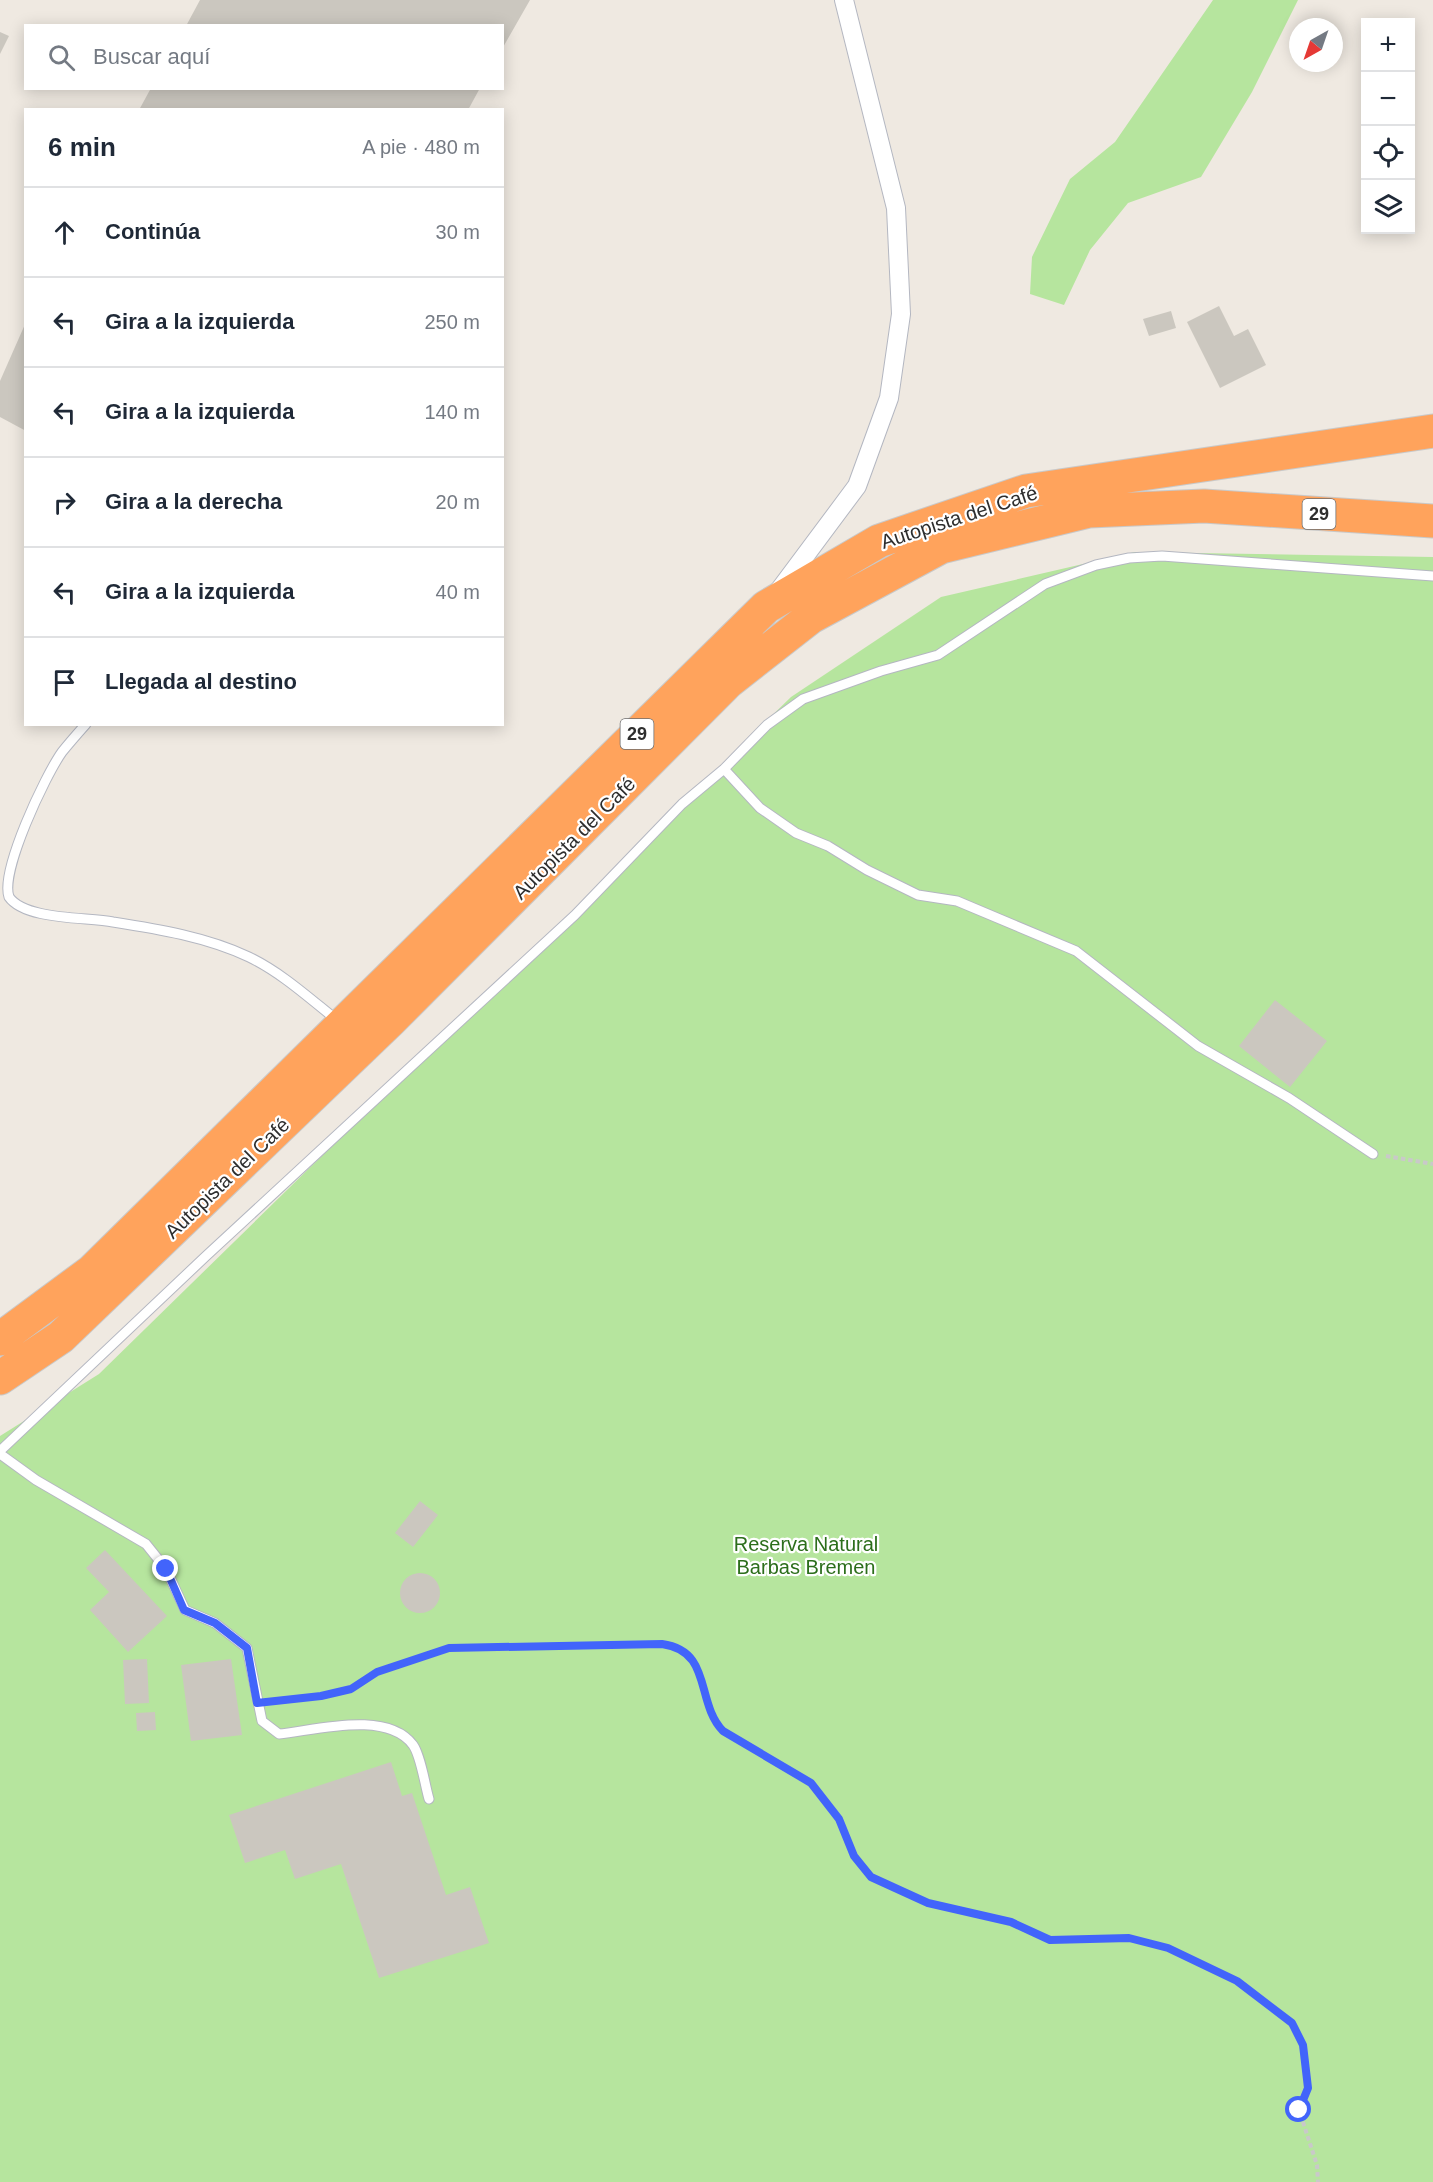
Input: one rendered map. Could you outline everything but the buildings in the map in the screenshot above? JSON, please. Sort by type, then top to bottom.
[{"type":"highway","name":"Autopista del Café","points":[[0,1339],[92,1271],[766,607],[879,541],[1026,491],[1433,431]]},
{"type":"highway","name":"Autopista del Café","points":[[0,1378],[62,1337],[391,1020],[728,682],[811,617],[941,547],[1089,511],[1204,506],[1433,521]]},
{"type":"street","points":[[766,607],[857,486],[890,398],[901,314],[896,208],[844,0]]},
{"type":"lane","points":[[429,1799],[414,1746],[396,1730],[362,1724],[279,1734],[262,1721],[247,1648],[215,1623],[184,1610],[166,1569],[146,1544],[36,1480],[0,1453],[206,1256],[567,923],[682,804],[724,769],[767,725],[803,699],[881,671],[938,656],[1045,584],[1096,566],[1129,558],[1162,556],[1433,576]]},
{"type":"lane","points":[[84,726],[62,752],[23,824],[5,876],[4,886],[10,898],[34,913],[115,922],[217,944],[272,969],[342,1024]]},
{"type":"lane","points":[[724,769],[760,808],[796,833],[828,846],[867,870],[918,895],[957,901],[1076,951],[1198,1046],[1289,1098],[1373,1154]]},
{"type":"path","points":[[1373,1154],[1433,1164]]},
{"type":"path","points":[[257,1703],[321,1696],[351,1689],[377,1672],[449,1648],[662,1644],[678,1646],[690,1656],[699,1671],[714,1721],[723,1731],[811,1783],[839,1819],[854,1856],[871,1877],[928,1903],[1011,1922],[1050,1940],[1129,1938],[1168,1948],[1237,1981],[1292,2023],[1303,2045],[1308,2088],[1299,2110],[1317,2165],[1318,2182]]},
{"type":"green space","points":[[1213,0],[1298,0],[1252,92],[1201,177],[1128,203],[1090,250],[1064,305],[1030,294],[1032,257],[1070,179],[1115,142]]},
{"type":"green space","name":"Reserva Natural Barbas Bremen","points":[[1135,552],[1433,557],[1433,2182],[0,2182],[0,1436],[99,1374],[791,697],[941,597]]},
{"type":"route","points":[[166,1569],[184,1610],[215,1623],[247,1648],[257,1703],[321,1696],[351,1689],[377,1672],[449,1648],[662,1644],[678,1646],[690,1656],[699,1671],[706,1693],[707,1706],[714,1721],[723,1731],[811,1783],[839,1819],[854,1856],[871,1877],[928,1903],[1011,1922],[1050,1940],[1129,1938],[1168,1948],[1237,1981],[1292,2023],[1303,2045],[1308,2088],[1299,2110]]}]
